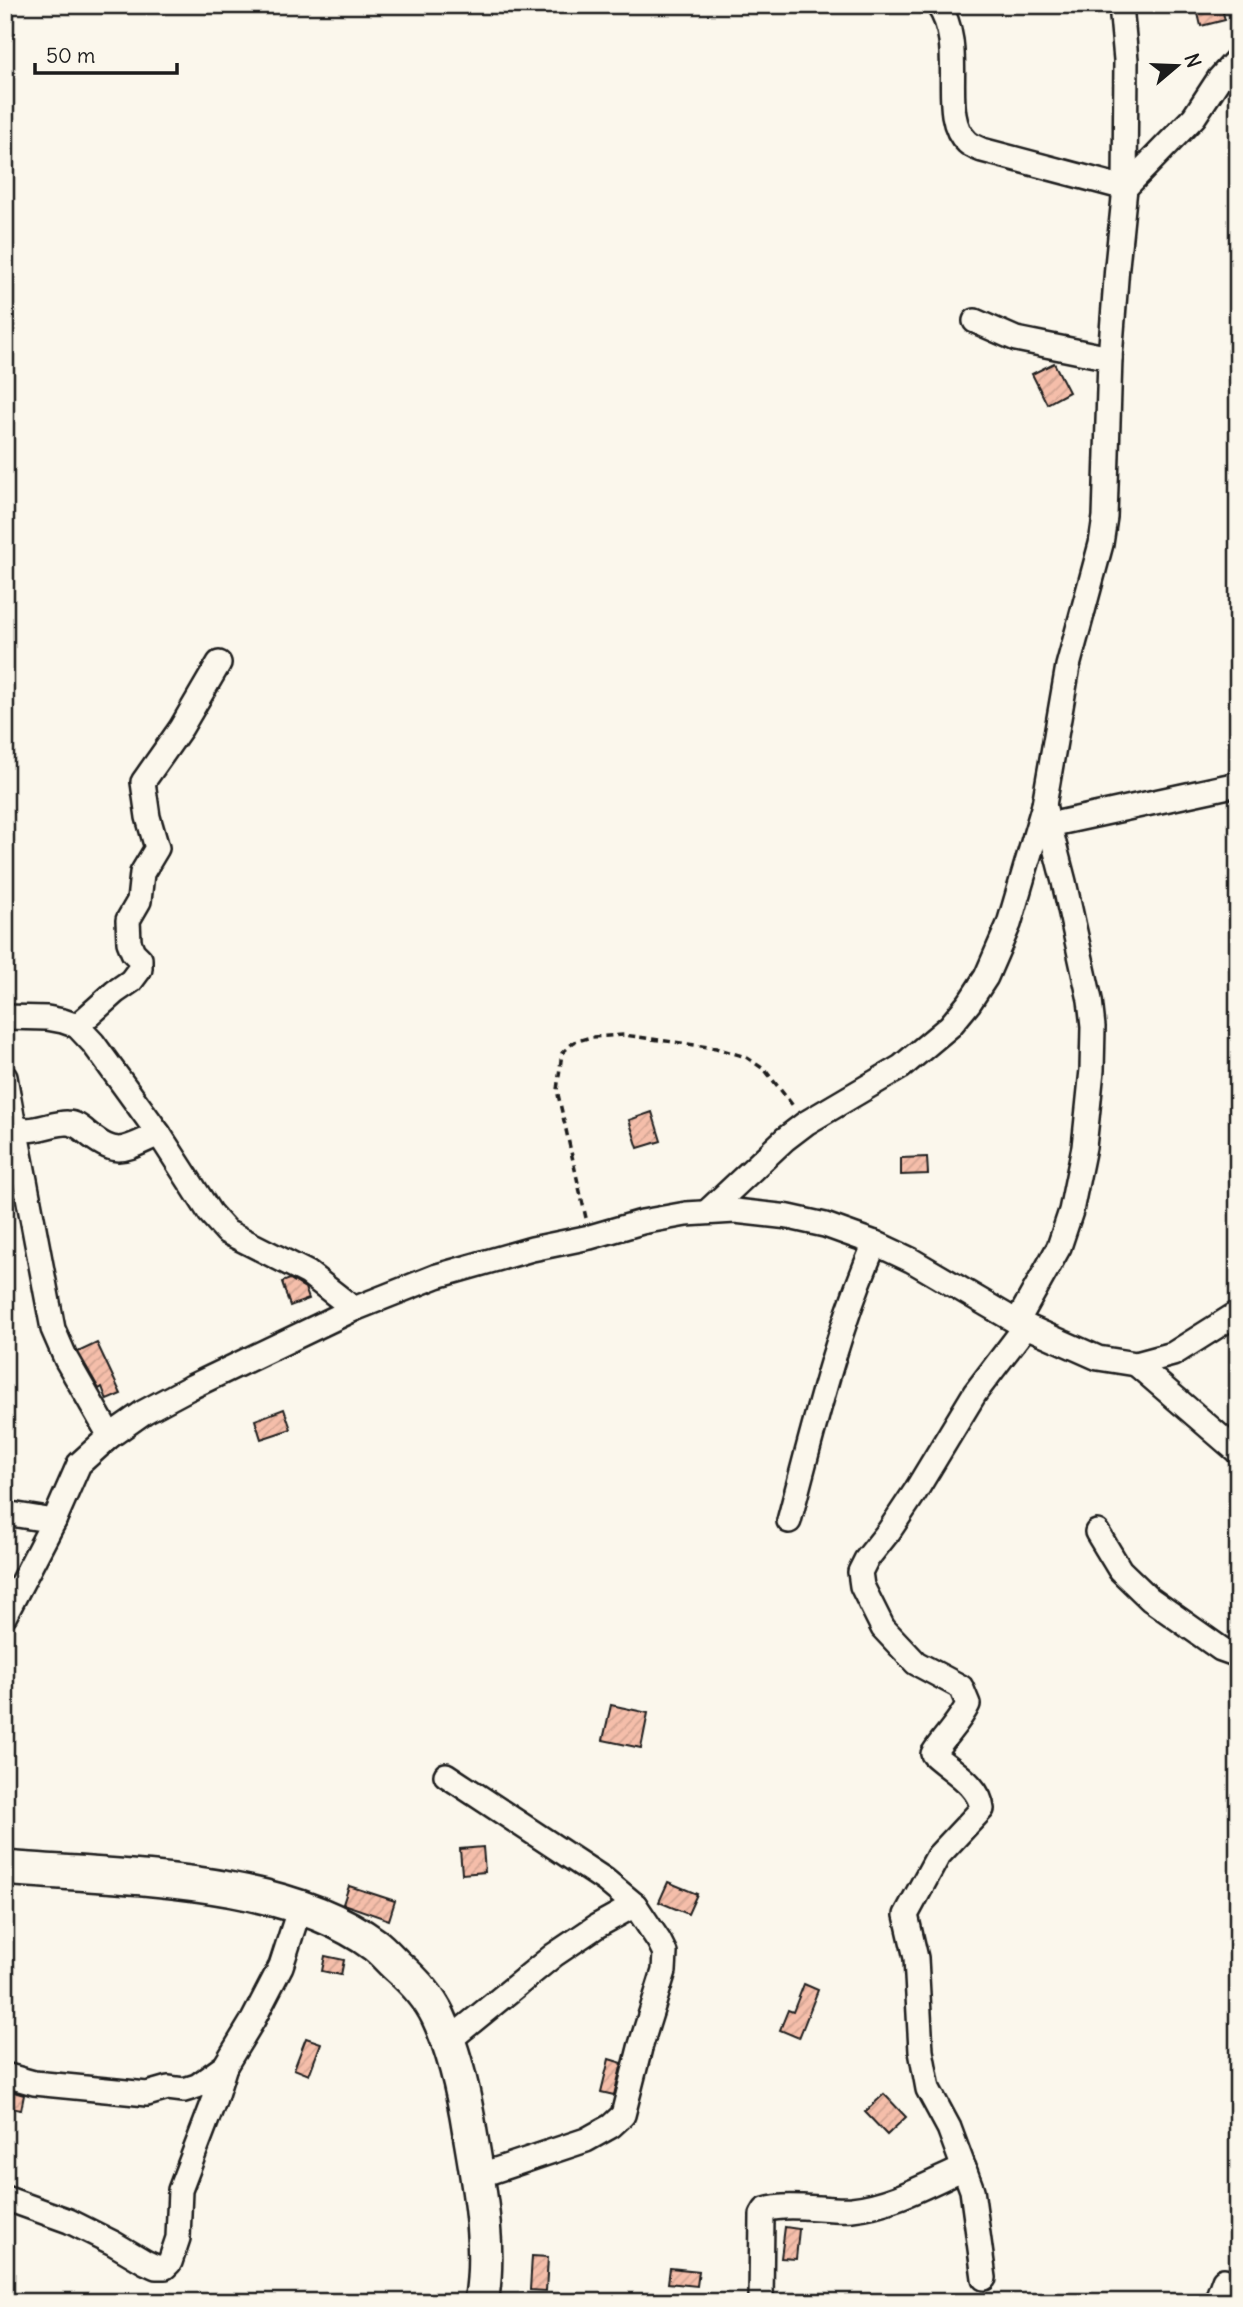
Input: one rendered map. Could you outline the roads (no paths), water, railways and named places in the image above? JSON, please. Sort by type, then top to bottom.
[{"type":"main road","points":[[5,1868],[152,1877],[245,1893],[300,1907],[340,1925],[374,1945],[413,1981],[437,2015],[463,2095],[478,2176],[485,2252],[481,2302]]},
{"type":"street","points":[[939,5],[951,37],[954,118],[958,131],[968,143],[982,150],[1125,188]]},
{"type":"street","points":[[707,1212],[775,1147],[806,1123],[901,1068],[950,1026],[986,977],[1006,933],[1046,815],[1068,666],[1101,544],[1105,517],[1110,358],[1116,266],[1125,188],[1126,60],[1121,5]]},
{"type":"street","points":[[1125,188],[1194,117],[1219,79],[1238,58]]},
{"type":"street","points":[[975,321],[1016,339],[1110,358]]},
{"type":"street","points":[[77,1026],[114,992],[131,981],[140,969],[140,959],[128,942],[128,920],[139,901],[142,873],[157,848],[148,817],[144,782],[181,728],[219,663]]},
{"type":"street","points":[[1046,815],[1238,784]]},
{"type":"street","points":[[984,2278],[972,2190],[949,2128],[928,2089],[921,2051],[916,1958],[906,1915],[938,1856],[982,1809],[981,1798],[973,1788],[933,1754],[944,1736],[963,1715],[968,1703],[961,1687],[916,1663],[883,1628],[862,1586],[860,1572],[915,1492],[975,1393],[1022,1324],[1059,1247],[1072,1212],[1084,1147],[1092,1070],[1093,1027],[1090,1000],[1064,882],[1046,815]]},
{"type":"street","points":[[5,1017],[47,1018],[77,1026],[93,1043],[159,1135],[210,1213],[227,1232],[307,1273],[354,1309]]},
{"type":"street","points":[[5,1077],[53,1329],[66,1359],[110,1436]]},
{"type":"street","points":[[15,1127],[30,1130],[55,1123],[74,1124],[100,1144],[113,1149],[128,1147],[159,1135]]},
{"type":"street","points":[[5,1615],[54,1521],[79,1464],[110,1436],[144,1412],[354,1309],[437,1276],[532,1249],[590,1237],[642,1222],[707,1212],[735,1211],[789,1217],[825,1225],[875,1243],[911,1260],[1022,1324],[1098,1357],[1136,1364],[1172,1354],[1238,1312]]},
{"type":"street","points":[[789,1521],[839,1339],[856,1286],[875,1243]]},
{"type":"street","points":[[1136,1364],[1238,1451]]},
{"type":"street","points":[[5,1514],[54,1521]]},
{"type":"street","points":[[1097,1532],[1120,1570],[1150,1599],[1221,1649],[1238,1655]]},
{"type":"street","points":[[446,1775],[605,1880],[635,1905],[665,1953],[664,1971],[623,2115],[611,2126],[586,2140],[478,2176]]},
{"type":"street","points":[[447,2042],[554,1955],[635,1905]]},
{"type":"street","points":[[5,2198],[69,2221],[145,2262],[156,2267],[165,2267],[170,2262],[178,2238],[180,2190],[225,2066],[281,1966],[300,1907]]},
{"type":"street","points":[[5,2075],[34,2083],[147,2094],[168,2088],[190,2089],[225,2066]]},
{"type":"street","points":[[761,2301],[762,2215],[765,2210],[850,2209],[882,2205],[964,2168]]},
{"type":"street","points":[[1216,2302],[1224,2280]]}]
